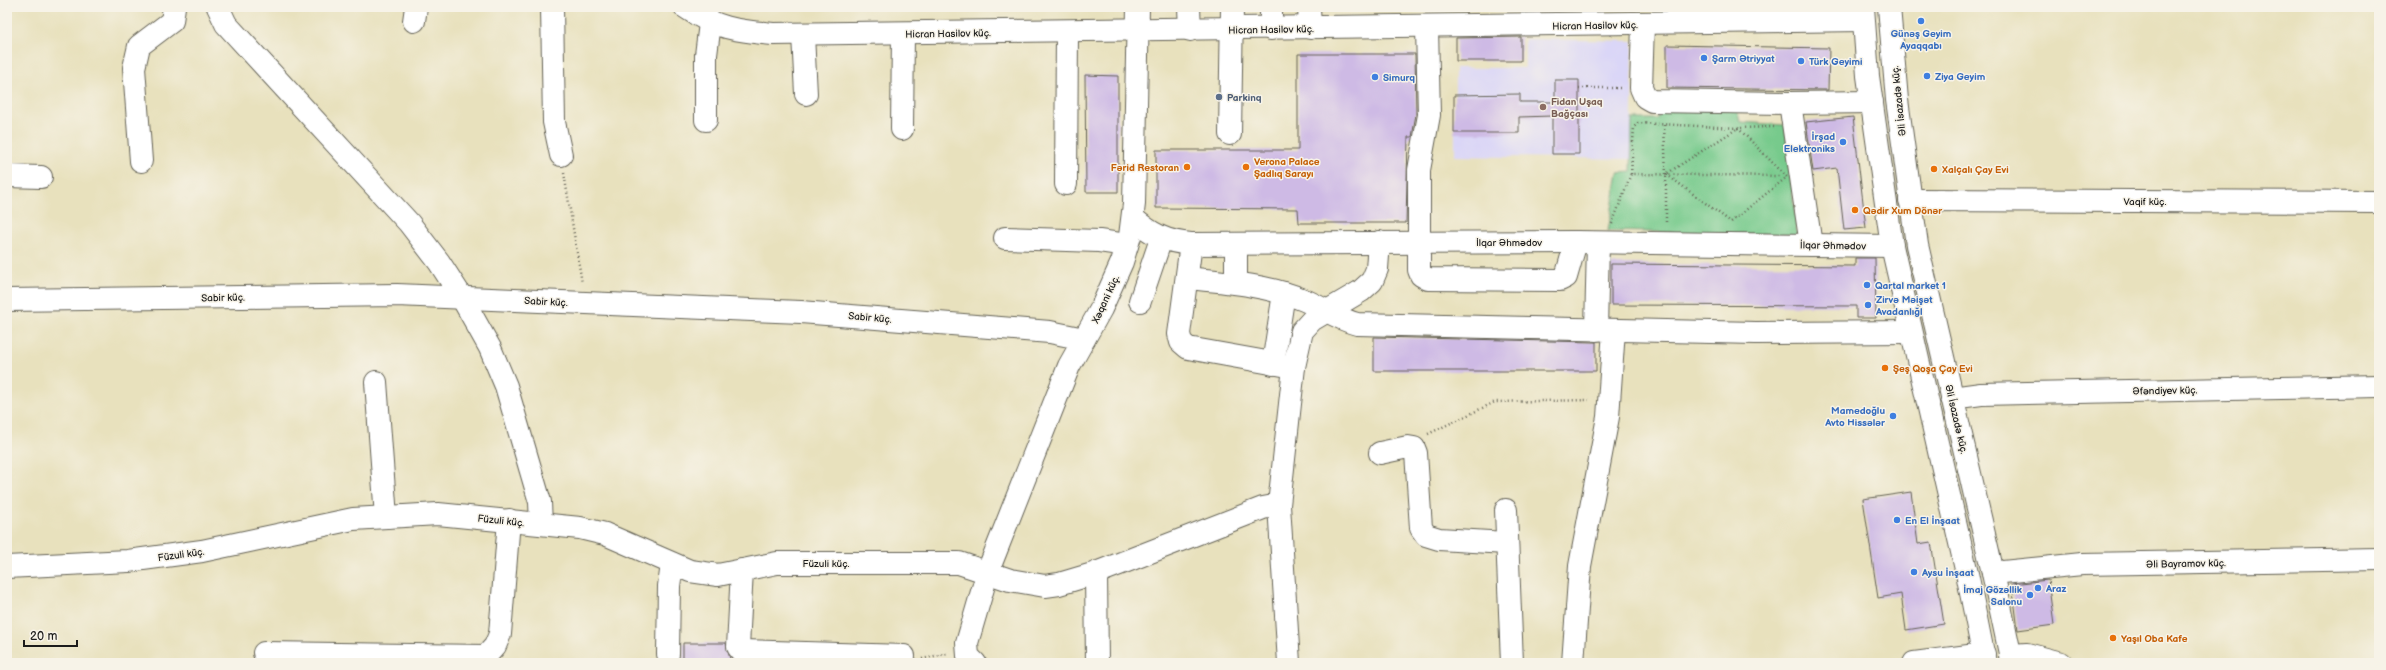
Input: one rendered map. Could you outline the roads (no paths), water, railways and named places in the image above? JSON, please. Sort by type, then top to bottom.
[{"type":"street","points":[[140,161],[134,68],[136,56],[139,46],[172,21],[174,7]]},
{"type":"street","points":[[218,7],[226,24],[409,223],[439,262],[461,296],[490,348],[506,386],[540,502],[541,524]]},
{"type":"street","points":[[552,7],[554,122],[561,155]]},
{"type":"street","name":"Hicran Hasilov küç.","points":[[685,7],[710,23],[748,32],[803,35],[1643,24],[1780,14],[1890,13]]},
{"type":"street","name":"Xəqani küç.","points":[[970,656],[988,571],[1069,366],[1101,309],[1127,246],[1133,218],[1138,7]]},
{"type":"street","points":[[1190,7],[1190,30]]},
{"type":"street","points":[[1230,134],[1232,7]]},
{"type":"street","points":[[1271,7],[1271,29]]},
{"type":"street","points":[[1309,7],[1310,28]]},
{"type":"street","points":[[1863,13],[1872,102],[1892,246],[1968,578],[1984,658],[1914,663]]},
{"type":"street","name":"Əli İsazadə küç.","points":[[1890,13],[1897,100],[1917,245],[1993,573],[2011,659]]},
{"type":"street","points":[[706,120],[706,56],[710,23]]},
{"type":"street","points":[[1643,24],[1641,88],[1645,97],[1652,100],[1790,103],[1872,102]]},
{"type":"street","points":[[1427,27],[1429,115],[1419,170],[1419,270],[1421,275],[1428,279],[1560,280],[1566,276],[1576,242]]},
{"type":"street","points":[[1066,184],[1068,32]]},
{"type":"street","points":[[902,34],[902,129]]},
{"type":"street","points":[[803,35],[806,94]]},
{"type":"street","points":[[1790,103],[1794,127],[1794,177],[1811,245]]},
{"type":"street","points":[[7,176],[41,177]]},
{"type":"street","name":"Vaqif küç.","points":[[1910,200],[2379,202]]},
{"type":"street","name":"İlqar Əhmədov","points":[[1133,218],[1149,232],[1161,239],[1191,244],[1236,245],[1379,242],[1576,242],[1892,246]]},
{"type":"street","points":[[1005,238],[1099,241],[1127,246]]},
{"type":"street","points":[[1140,301],[1161,239]]},
{"type":"street","points":[[1283,365],[1302,331],[1312,320],[1361,291],[1372,280],[1376,269],[1379,242]]},
{"type":"street","points":[[1573,663],[1580,566],[1606,432],[1610,399],[1601,243]]},
{"type":"street","points":[[1191,244],[1179,334],[1181,342],[1188,348],[1283,365]]},
{"type":"street","points":[[1236,245],[1236,282]]},
{"type":"street","points":[[1187,278],[1236,282],[1284,293],[1328,311],[1346,321],[1357,324],[1771,333],[1911,332]]},
{"type":"street","points":[[1284,293],[1279,505],[1289,663]]},
{"type":"street","name":"Sabir küç.","points":[[7,300],[397,295],[461,296],[801,312],[1050,332],[1084,340]]},
{"type":"street","points":[[376,382],[386,517]]},
{"type":"street","name":"Əfəndiyev küç.","points":[[1952,398],[1981,394],[2379,386]]},
{"type":"street","points":[[1380,453],[1408,447],[1414,448],[1416,453],[1421,528],[1426,535],[1439,539],[1506,543]]},
{"type":"street","name":"Füzuli küç.","points":[[7,567],[128,561],[202,551],[353,520],[438,514],[580,528],[605,534],[672,564],[703,574],[718,575],[777,563],[959,563],[988,571],[1010,580],[1045,586],[1059,584],[1096,573],[1263,508],[1279,505]]},
{"type":"street","points":[[1506,510],[1506,543],[1512,663]]},
{"type":"street","points":[[264,653],[486,656],[495,646],[500,634],[509,520]]},
{"type":"street","name":"Əli Bayramov küç.","points":[[1993,573],[2082,564],[2379,559]]},
{"type":"street","points":[[668,654],[669,586],[672,564]]},
{"type":"street","points":[[742,570],[738,647],[741,652],[911,660]]},
{"type":"street","points":[[1096,573],[1098,663]]},
{"type":"street","points":[[2011,659],[2027,654],[2061,663]]},
{"type":"place","name":"Günəş Geyim Ayaqqabı","points":[[1921,21]]},
{"type":"place","name":"Şarm Ətriyyat","points":[[1704,58]]},
{"type":"place","name":"Türk Geyimi","points":[[1801,61]]},
{"type":"place","name":"Ziya Geyim","points":[[1927,76]]},
{"type":"place","name":"Simurq","points":[[1375,77]]},
{"type":"place","name":"Parkinq","points":[[1219,97]]},
{"type":"place","name":"Fidan Uşaq Bağçası","points":[[1543,107]]},
{"type":"place","name":"İrşad Elektroniks","points":[[1843,142]]},
{"type":"place","name":"Fərid Restoran","points":[[1187,167]]},
{"type":"place","name":"Verona Palace Şadlıq Sarayı","points":[[1246,167]]},
{"type":"place","name":"Xalçalı Çay Evi","points":[[1934,169]]},
{"type":"place","name":"Qədir Xum Dönər","points":[[1855,210]]},
{"type":"place","name":"Qartal market 1","points":[[1867,285]]},
{"type":"place","name":"Zirvə Məişət Avadanlığl","points":[[1868,305]]},
{"type":"place","name":"Şeş Qoşa Çay Evi","points":[[1885,368]]},
{"type":"place","name":"Mamedoğlu Avto Hissələr","points":[[1893,416]]},
{"type":"place","name":"En El İnşaat","points":[[1897,520]]},
{"type":"place","name":"Aysu İnşaat","points":[[1914,572]]},
{"type":"place","name":"Araz","points":[[2038,588]]},
{"type":"place","name":"İmaj Gözəllik Salonu","points":[[2030,595]]},
{"type":"place","name":"Yaşıl Oba Kafe","points":[[2113,638]]}]
